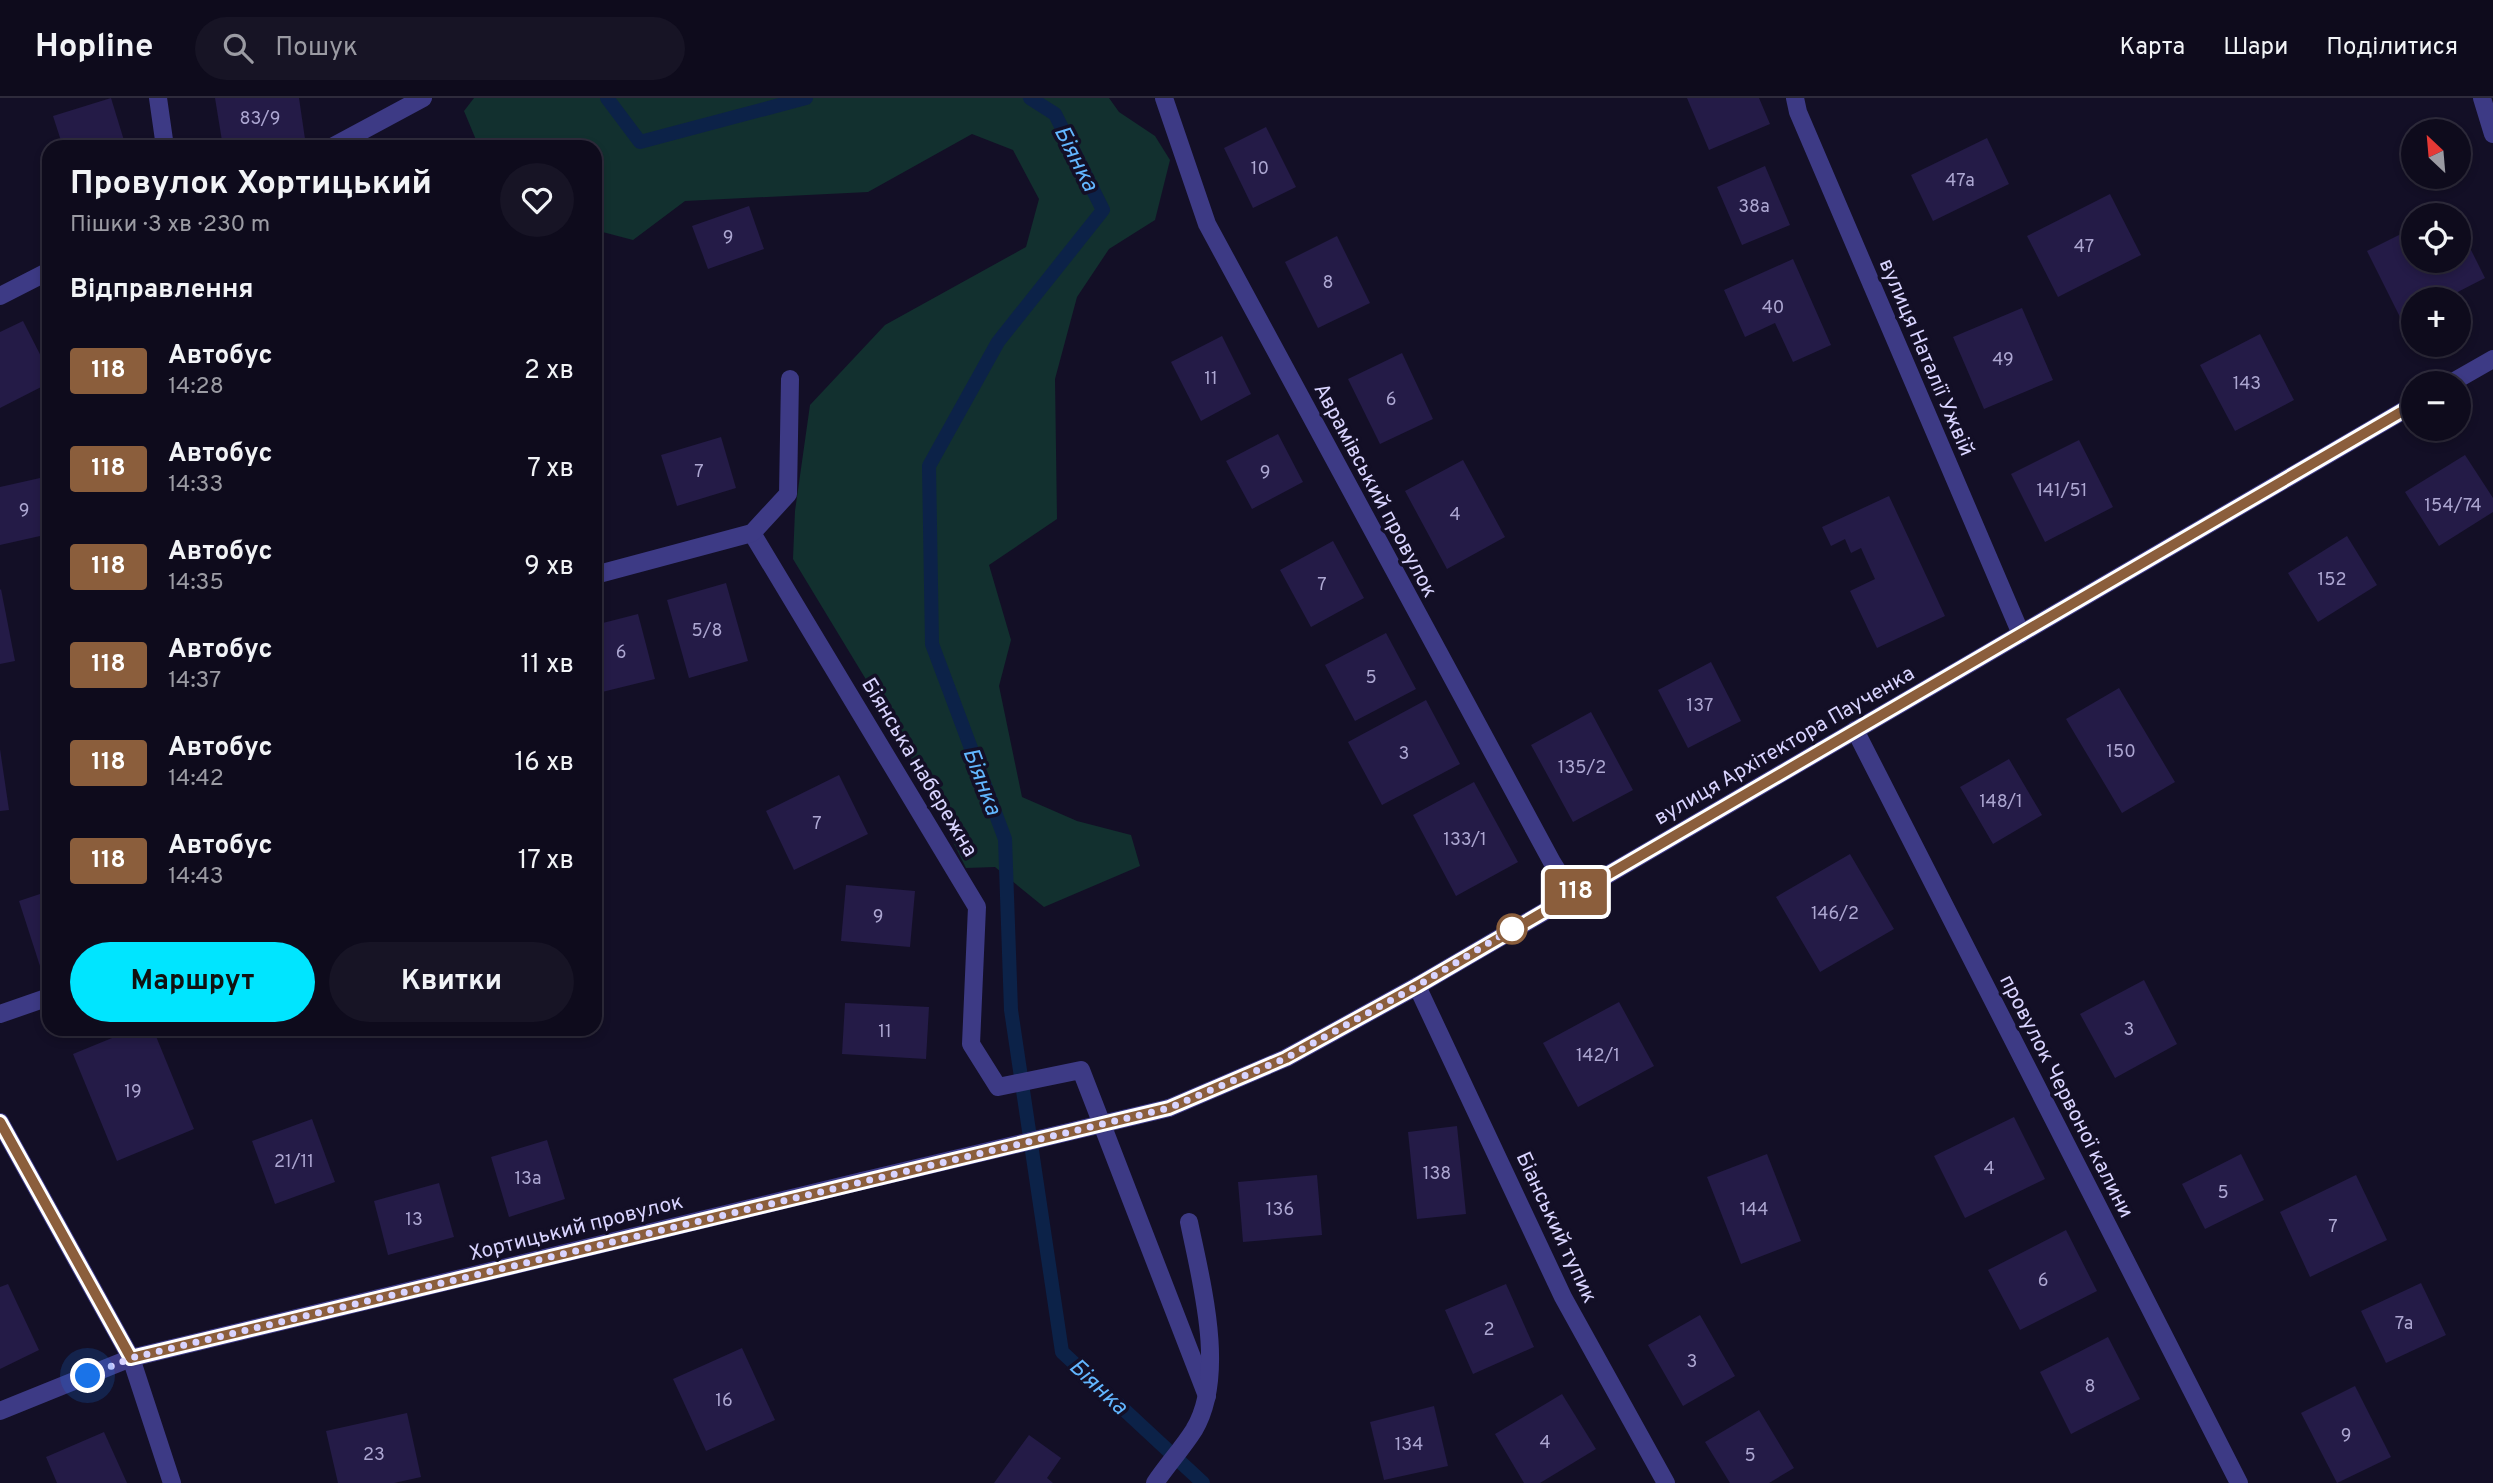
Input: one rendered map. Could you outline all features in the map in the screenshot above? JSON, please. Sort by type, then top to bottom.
[{"type":"street","points":[[158,98],[164,140]]},
{"type":"street","points":[[345,140],[424,98]]},
{"type":"street","name":"Аврамівський провулок","points":[[1164,98],[1207,224],[1552,862],[1572,894]]},
{"type":"street","name":"вулиця Наталії Ужвій","points":[[1795,98],[1798,111],[2021,634]]},
{"type":"street","points":[[2482,98],[2493,134]]},
{"type":"street","points":[[0,296],[42,275]]},
{"type":"street","points":[[2471,372],[2493,359]]},
{"type":"street","points":[[602,573],[752,533],[788,494],[790,379]]},
{"type":"street","name":"вулиця Архітектора Паученка","points":[[1169,1108],[1286,1058],[1417,986],[2401,412]]},
{"type":"street","name":"Біянська набережна","points":[[752,533],[977,907],[971,1044],[998,1087],[1080,1070],[1207,1396]]},
{"type":"street","name":"провулок Червоної калини","points":[[1855,730],[2239,1483]]},
{"type":"street","name":"Біанський тупик","points":[[1417,986],[1563,1297],[1666,1483]]},
{"type":"street","points":[[0,1014],[42,999]]},
{"type":"street","name":"Хортицький провулок","points":[[0,1411],[131,1358],[1169,1108]]},
{"type":"street","points":[[0,1122],[131,1358],[172,1483]]},
{"type":"street","points":[[1160,1476],[1194,1429],[1207,1396],[1210,1328],[1189,1222]]},
{"type":"green space","points":[[474,98],[1109,98],[1119,112],[1155,136],[1170,160],[1155,220],[1109,249],[1077,297],[1055,379],[1057,519],[989,565],[1011,640],[999,686],[1022,797],[1077,821],[1131,835],[1140,866],[1044,907],[995,867],[966,868],[899,734],[793,559],[795,511],[810,405],[885,325],[1026,247],[1039,199],[1013,150],[972,134],[868,192],[685,201],[633,240],[602,232],[602,140],[476,140],[464,111]]},
{"type":"building","points":[[111,98],[124,140],[61,140],[53,116]]},
{"type":"building","points":[[215,98],[299,98],[305,139],[222,140]]},
{"type":"building","points":[[1687,98],[1759,98],[1770,124],[1709,150]]},
{"type":"building","points":[[1266,127],[1296,187],[1253,208],[1224,148]]},
{"type":"building","points":[[1987,138],[2009,184],[1933,221],[1911,175]]},
{"type":"building","points":[[1765,166],[1790,225],[1742,245],[1717,187]]},
{"type":"building","points":[[2110,194],[2141,255],[2058,297],[2027,236]]},
{"type":"building","points":[[749,206],[764,249],[708,269],[692,226]]},
{"type":"building","points":[[2401,234],[2401,273],[2471,273],[2471,250],[2485,278],[2467,287],[2401,287],[2401,319],[2367,251]]},
{"type":"building","points":[[1337,236],[1370,303],[1318,328],[1285,262]]},
{"type":"building","points":[[1793,259],[1831,345],[1793,362],[1775,323],[1745,337],[1724,290]]},
{"type":"building","points":[[2022,308],[2053,380],[1984,409],[1953,337]]},
{"type":"building","points":[[23,321],[42,358],[42,387],[0,408],[0,332]]},
{"type":"building","points":[[2260,334],[2294,400],[2235,431],[2200,365]]},
{"type":"building","points":[[1222,336],[1251,394],[1201,421],[1171,362]]},
{"type":"building","points":[[1402,353],[1433,419],[1380,444],[1348,379]]},
{"type":"building","points":[[1278,434],[1303,482],[1252,509],[1226,461]]},
{"type":"building","points":[[721,437],[736,488],[677,506],[661,455]]},
{"type":"building","points":[[2079,440],[2113,507],[2045,542],[2011,474]]},
{"type":"building","points":[[2465,455],[2493,498],[2493,512],[2439,546],[2405,492]]},
{"type":"building","points":[[1463,460],[1505,537],[1447,569],[1405,491]]},
{"type":"building","points":[[42,478],[42,536],[0,545],[0,487]]},
{"type":"building","points":[[1889,496],[1945,616],[1877,648],[1850,591],[1875,579],[1861,548],[1851,553],[1845,539],[1831,546],[1822,527]]},
{"type":"building","points":[[2347,536],[2377,585],[2318,622],[2288,573]]},
{"type":"building","points":[[1333,541],[1364,598],[1311,627],[1280,570]]},
{"type":"building","points":[[726,583],[748,661],[689,678],[667,600]]},
{"type":"building","points":[[0,590],[15,661],[0,664]]},
{"type":"building","points":[[638,614],[655,679],[602,692],[602,623]]},
{"type":"building","points":[[1386,633],[1416,689],[1355,721],[1325,665]]},
{"type":"building","points":[[1711,662],[1741,721],[1688,748],[1658,690]]},
{"type":"building","points":[[2119,688],[2175,782],[2122,813],[2066,719]]},
{"type":"building","points":[[1426,700],[1460,764],[1382,805],[1348,742]]},
{"type":"building","points":[[1591,712],[1633,790],[1573,822],[1531,745]]},
{"type":"building","points":[[0,749],[9,810],[0,811]]},
{"type":"building","points":[[2009,759],[2042,815],[1993,844],[1960,787]]},
{"type":"building","points":[[839,775],[868,834],[794,870],[766,811]]},
{"type":"building","points":[[1474,782],[1518,862],[1456,896],[1413,815]]},
{"type":"building","points":[[1850,854],[1894,929],[1820,972],[1776,897]]},
{"type":"building","points":[[846,885],[915,891],[910,947],[841,941]]},
{"type":"building","points":[[42,893],[42,965],[40,966],[19,901]]},
{"type":"building","points":[[2144,980],[2177,1044],[2115,1078],[2080,1014]]},
{"type":"building","points":[[1619,1002],[1654,1066],[1578,1107],[1543,1043]]},
{"type":"building","points":[[845,1003],[929,1007],[926,1059],[842,1054]]},
{"type":"building","points":[[117,1036],[156,1036],[194,1129],[117,1161],[73,1054]]},
{"type":"building","points":[[2014,1117],[2045,1179],[1965,1218],[1934,1156]]},
{"type":"building","points":[[312,1119],[335,1182],[275,1204],[252,1141]]},
{"type":"building","points":[[1457,1126],[1466,1214],[1417,1219],[1408,1132]]},
{"type":"building","points":[[547,1140],[565,1199],[509,1217],[491,1157]]},
{"type":"building","points":[[1767,1154],[1801,1241],[1741,1264],[1707,1177]]},
{"type":"building","points":[[2241,1154],[2264,1200],[2205,1229],[2182,1184]]},
{"type":"building","points":[[1317,1175],[1322,1235],[1243,1242],[1238,1182]]},
{"type":"building","points":[[2356,1175],[2387,1240],[2310,1277],[2280,1212]]},
{"type":"building","points":[[439,1183],[454,1237],[388,1255],[374,1201]]},
{"type":"building","points":[[2066,1230],[2097,1291],[2020,1330],[1988,1270]]},
{"type":"building","points":[[2421,1283],[2446,1335],[2386,1363],[2361,1311]]},
{"type":"building","points":[[8,1284],[39,1350],[0,1369],[0,1287]]},
{"type":"building","points":[[1506,1284],[1534,1347],[1473,1374],[1445,1310]]},
{"type":"building","points":[[1700,1315],[1735,1376],[1683,1406],[1648,1345]]},
{"type":"building","points":[[2108,1337],[2140,1399],[2071,1434],[2040,1372]]},
{"type":"building","points":[[742,1348],[775,1420],[706,1451],[673,1379]]},
{"type":"building","points":[[2355,1386],[2391,1457],[2337,1483],[2301,1413]]},
{"type":"building","points":[[1562,1394],[1596,1449],[1540,1483],[1524,1483],[1495,1434]]},
{"type":"building","points":[[1434,1406],[1448,1466],[1384,1480],[1370,1422]]},
{"type":"building","points":[[1759,1410],[1794,1468],[1769,1483],[1730,1483],[1705,1442]]},
{"type":"building","points":[[407,1413],[421,1477],[394,1483],[338,1483],[326,1431]]},
{"type":"building","points":[[104,1432],[127,1483],[57,1483],[46,1457]]},
{"type":"building","points":[[1029,1435],[1061,1458],[1047,1478],[1053,1483],[994,1483]]},
{"type":"waterway","name":"Біянка","points":[[607,98],[640,142],[806,98]]},
{"type":"waterway","name":"Біянка","points":[[1030,98],[1055,114],[1103,210],[998,342],[929,466],[932,644],[1005,839],[1011,1010],[1062,1352],[1203,1483]]},
{"type":"bus line","name":"118","points":[[0,1122],[131,1358],[1169,1108],[1286,1058],[1417,986],[2401,412]]},
{"type":"route","points":[[88,1376],[131,1358],[1169,1108],[1286,1058],[1417,986],[1512,929]]}]
